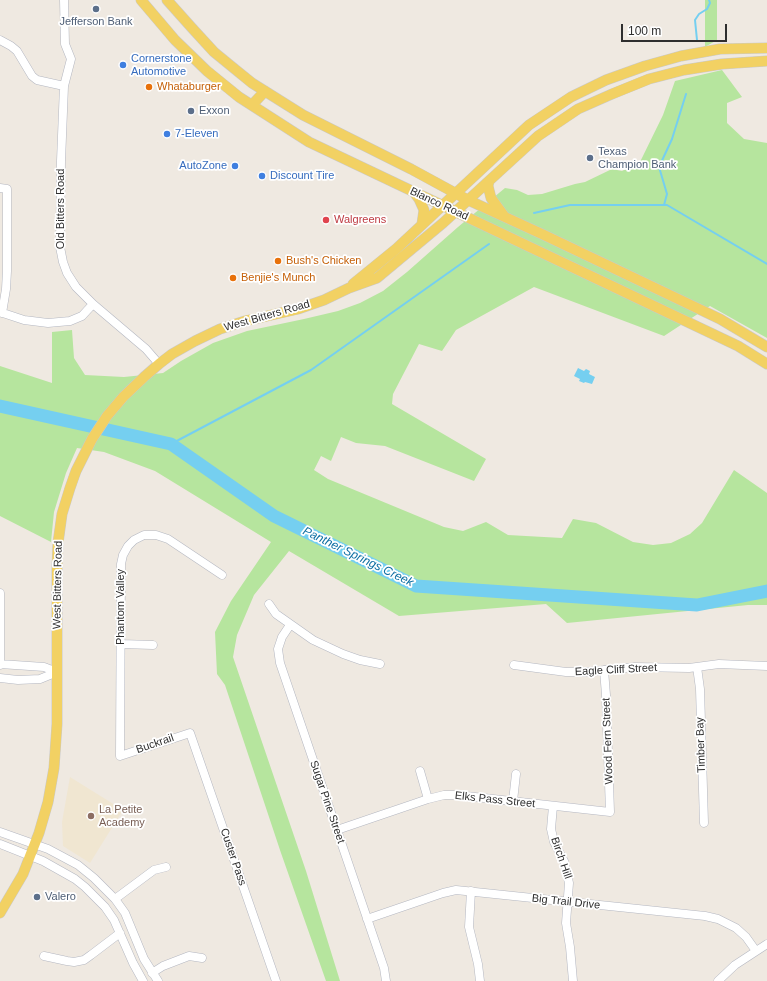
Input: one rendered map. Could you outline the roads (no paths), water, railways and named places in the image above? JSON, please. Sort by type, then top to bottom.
[{"type":"main road","name":"Blanco Road","points":[[141,0],[175,40],[207,71],[239,97],[309,142],[738,346],[767,364]]},
{"type":"main road","name":"Blanco Road","points":[[167,0],[214,52],[252,83],[303,115],[411,169],[468,200],[720,320],[767,347]]},
{"type":"main road","name":"West Bitters Road","points":[[349,288],[396,249],[529,125],[571,97],[606,80],[645,66],[681,56],[720,49],[767,48]]},
{"type":"main road","name":"West Bitters Road","points":[[0,913],[23,874],[35,845],[48,802],[54,768],[57,724],[56,569],[58,538],[62,514],[70,488],[84,454],[107,416],[124,396],[172,354],[220,329],[245,321],[298,309],[377,278],[456,212],[538,136],[578,110],[612,94],[650,80],[684,70],[722,64],[767,61]]},
{"type":"main road","points":[[252,105],[265,91]]},
{"type":"main road","points":[[489,181],[488,186],[491,198],[505,218]]},
{"type":"main road","points":[[414,192],[424,209],[422,224]]},
{"type":"main road","points":[[631,295],[638,280]]},
{"type":"street","name":"Old Bitters Road","points":[[64,0],[65,44],[71,59],[64,86],[61,161],[60,247],[63,262],[67,273],[76,287],[93,304],[146,349],[159,364]]},
{"type":"street","points":[[0,40],[17,51],[32,76],[37,80],[64,86]]},
{"type":"street","points":[[4,188],[8,271],[1,312],[24,320],[48,323],[70,321],[82,316],[93,304]]},
{"type":"street","name":"Phantom Valley","points":[[120,756],[121,564],[123,555],[128,546],[134,540],[144,535],[156,535],[168,539],[222,575]]},
{"type":"street","points":[[0,593],[0,665],[44,667],[57,672]]},
{"type":"street","points":[[269,604],[276,614],[313,640],[360,660],[380,664]]},
{"type":"street","name":"Sugar Pine Street","points":[[290,625],[282,637],[278,649],[280,663],[384,968],[386,981]]},
{"type":"street","points":[[120,644],[154,645]]},
{"type":"street","name":"Eagle Cliff Street","points":[[514,665],[566,672],[635,667],[689,668],[719,664],[767,666]]},
{"type":"street","name":"Timber Bay","points":[[697,667],[700,690],[704,823]]},
{"type":"street","name":"Wood Fern Street","points":[[604,670],[610,812]]},
{"type":"street","points":[[0,678],[18,680],[40,679],[57,672]]},
{"type":"street","name":"Buckrail","points":[[120,756],[190,733]]},
{"type":"street","name":"Custer Pass","points":[[190,733],[276,981]]},
{"type":"street","points":[[420,771],[428,799]]},
{"type":"street","points":[[513,801],[516,774]]},
{"type":"street","name":"Elks Pass Street","points":[[337,830],[444,795],[457,795],[610,812]]},
{"type":"street","name":"Birch Hill","points":[[553,806],[551,829],[554,842],[566,867],[569,883],[566,923],[573,981]]},
{"type":"street","points":[[0,832],[48,849],[78,865],[94,878],[115,899],[125,913],[144,959],[158,981]]},
{"type":"street","points":[[0,844],[43,861],[62,871],[85,887],[105,907],[114,920],[132,964],[143,981]]},
{"type":"street","points":[[115,899],[154,870],[166,867]]},
{"type":"street","name":"Big Trail Drive","points":[[367,918],[443,893],[456,890],[472,891],[705,916],[718,919],[730,925],[741,933],[756,952]]},
{"type":"street","points":[[472,891],[469,927],[478,964],[480,981]]},
{"type":"street","points":[[44,956],[74,962],[84,960],[120,933]]},
{"type":"street","points":[[718,981],[735,966],[767,944]]},
{"type":"street","points":[[152,973],[163,966],[189,956],[202,958]]},
{"type":"street","points":[[132,964],[144,959]]},
{"type":"water","points":[[578,368],[584,371],[586,369],[590,371],[589,374],[595,377],[592,384],[579,381],[580,379],[574,376]]},
{"type":"waterway","points":[[697,40],[695,20],[699,14],[707,9],[710,3],[709,0]]},
{"type":"waterway","points":[[664,205],[667,194],[659,167],[672,139],[686,94]]},
{"type":"waterway","points":[[534,213],[570,205],[667,205],[767,264]]},
{"type":"waterway","points":[[171,444],[311,370],[489,244]]},
{"type":"waterway","name":"Panther Springs Creek","points":[[0,406],[171,444],[274,516],[416,586],[697,605],[767,591]]},
{"type":"place","name":"Jefferson Bank","points":[[96,9]]},
{"type":"place","name":"Cornerstone Automotive","points":[[123,65]]},
{"type":"place","name":"Whataburger","points":[[149,87]]},
{"type":"place","name":"Exxon","points":[[191,111]]},
{"type":"place","name":"7-Eleven","points":[[167,134]]},
{"type":"place","name":"Texas Champion Bank","points":[[590,158]]},
{"type":"place","name":"AutoZone","points":[[235,166]]},
{"type":"place","name":"Discount Tire","points":[[262,176]]},
{"type":"place","name":"Walgreens","points":[[326,220]]},
{"type":"place","name":"Bush's Chicken","points":[[278,261]]},
{"type":"place","name":"Benjie's Munch","points":[[233,278]]},
{"type":"place","name":"La Petite Academy","points":[[91,816]]},
{"type":"place","name":"Valero","points":[[37,897]]}]
